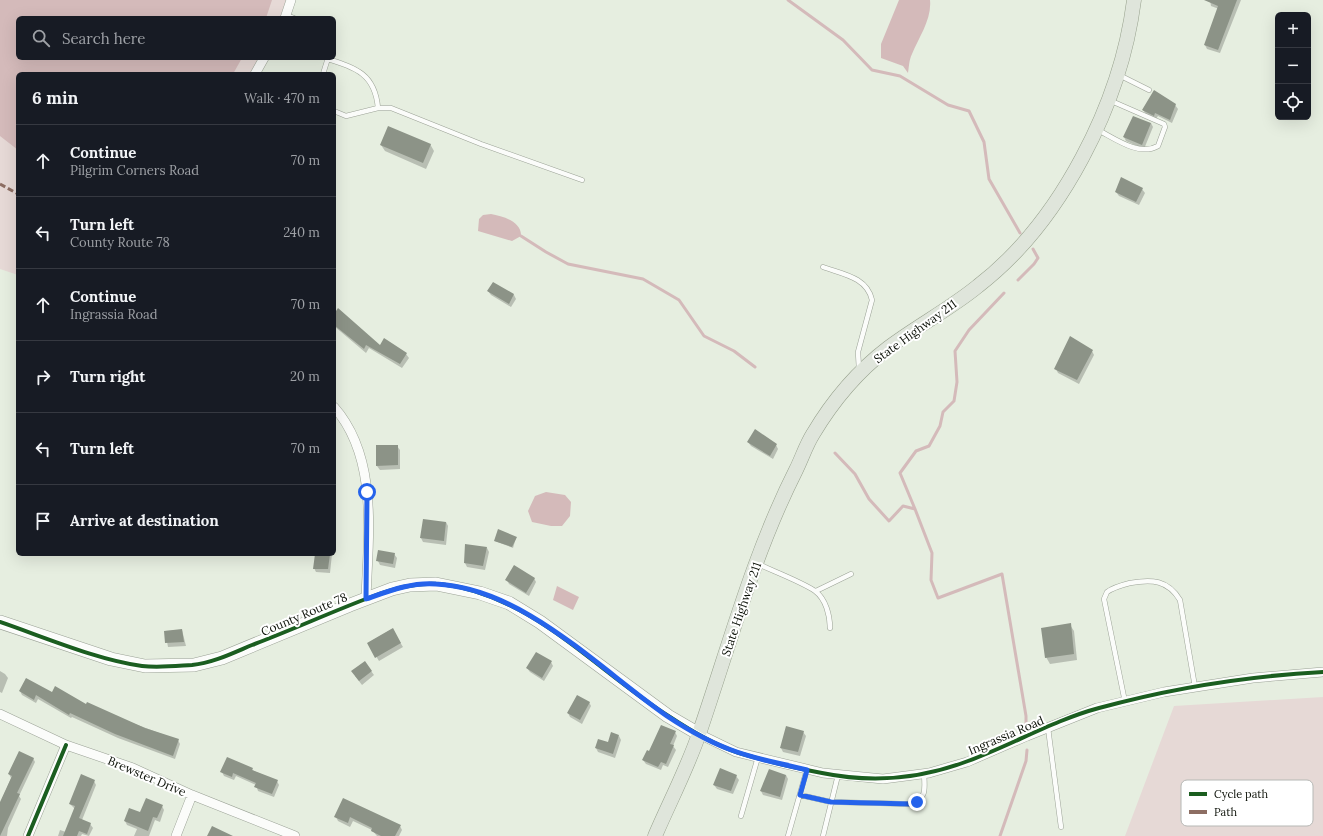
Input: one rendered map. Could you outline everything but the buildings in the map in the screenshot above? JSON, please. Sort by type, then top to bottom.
[{"type":"main road","name":"State Highway 211","points":[[655,836],[699,734],[745,591],[782,496],[812,435],[836,400],[859,375],[887,350],[979,286],[1014,255],[1040,223],[1075,170],[1109,100],[1118,74],[1130,28],[1134,0]]},
{"type":"street","points":[[288,16],[291,0]]},
{"type":"street","points":[[256,72],[263,60]]},
{"type":"street","points":[[336,409],[349,425],[355,438],[367,492],[366,599]]},
{"type":"street","name":"County Route 78","points":[[0,622],[111,659],[145,666],[194,665],[222,658],[366,599],[410,585],[436,584],[480,593],[509,603],[540,622],[668,716],[699,734]]},
{"type":"street","name":"Ingrassia Road","points":[[699,734],[736,752],[807,770],[838,775],[883,779],[924,774],[967,762],[1048,727],[1097,708],[1195,687],[1253,678],[1323,672]]},
{"type":"street","name":"Brewster Drive","points":[[0,714],[66,744],[133,768],[192,795],[295,836]]},
{"type":"street","points":[[28,836],[66,744]]},
{"type":"street","points":[[176,836],[192,795]]},
{"type":"lane","points":[[324,72],[327,60]]},
{"type":"lane","points":[[333,60],[362,72],[370,83],[377,100],[378,108]]},
{"type":"lane","points":[[1118,74],[1149,90]]},
{"type":"lane","points":[[1095,128],[1130,147],[1141,150],[1158,146],[1165,127],[1164,124],[1109,100]]},
{"type":"lane","points":[[336,112],[346,116],[378,108],[391,108],[481,144],[582,180]]},
{"type":"lane","points":[[823,267],[861,281],[870,292],[872,300],[858,352],[859,375]]},
{"type":"lane","points":[[756,564],[816,591],[824,602],[830,618],[830,628]]},
{"type":"lane","points":[[816,591],[850,574]]},
{"type":"lane","points":[[1125,702],[1104,599],[1107,592],[1122,585],[1148,580],[1162,583],[1175,592],[1180,600],[1195,687]]},
{"type":"lane","points":[[1048,727],[1061,827]]},
{"type":"lane","points":[[742,816],[758,757]]},
{"type":"lane","points":[[788,836],[807,770]]},
{"type":"lane","points":[[800,795],[831,802],[910,804],[917,802],[925,794],[924,774]]},
{"type":"lane","points":[[823,836],[838,775]]},
{"type":"shaded area","points":[[0,0],[286,0],[281,16],[16,16],[16,60],[263,60],[258,72],[16,72],[16,274],[0,269]]},
{"type":"shaded area","points":[[0,0],[272,0],[267,16],[16,16],[16,60],[241,60],[234,72],[16,72],[16,148],[0,136]]},
{"type":"shaded area","points":[[899,0],[930,0],[927,21],[911,56],[908,73],[903,66],[881,58],[881,44]]},
{"type":"shaded area","points":[[491,214],[511,220],[518,227],[521,236],[512,241],[478,231],[479,219],[483,215]]},
{"type":"shaded area","points":[[546,492],[565,495],[571,502],[570,516],[562,526],[551,526],[532,522],[528,511],[535,496]]},
{"type":"shaded area","points":[[557,586],[579,597],[573,610],[553,600]]},
{"type":"shaded area","points":[[1323,697],[1323,836],[1125,836],[1174,706]]},
{"type":"waterway","points":[[788,0],[843,40],[872,70],[900,76],[948,105],[969,111],[984,142],[989,179],[1020,233]]},
{"type":"waterway","points":[[521,236],[568,264],[643,279],[679,300],[704,336],[734,351],[755,367]]},
{"type":"waterway","points":[[1018,280],[1038,258],[1033,249]]},
{"type":"waterway","points":[[915,509],[900,473],[916,451],[929,446],[940,426],[943,412],[954,401],[957,382],[955,351],[969,330],[1004,293]]},
{"type":"waterway","points":[[835,453],[855,474],[869,499],[889,521],[903,506],[915,509],[932,553],[931,580],[938,598],[1002,574],[1026,716],[1026,724]]},
{"type":"waterway","points":[[1000,836],[1026,761],[1027,750]]},
{"type":"marked path","points":[[0,184],[16,193]]},
{"type":"cycle path","points":[[0,622],[107,659],[154,667],[192,665],[223,657],[388,591],[413,585],[440,584],[473,591],[504,602],[533,618],[561,637],[642,698],[686,727],[721,746],[739,753],[791,767],[859,778],[896,778],[932,772],[950,767],[984,755],[1082,713],[1154,694],[1267,676],[1323,672]]},
{"type":"cycle path","points":[[28,836],[66,745]]},
{"type":"route","points":[[367,492],[368,551],[366,599],[410,585],[436,584],[452,586],[480,593],[509,603],[540,622],[668,716],[699,734],[736,752],[807,770],[800,795],[831,802],[910,804],[917,802]]}]
